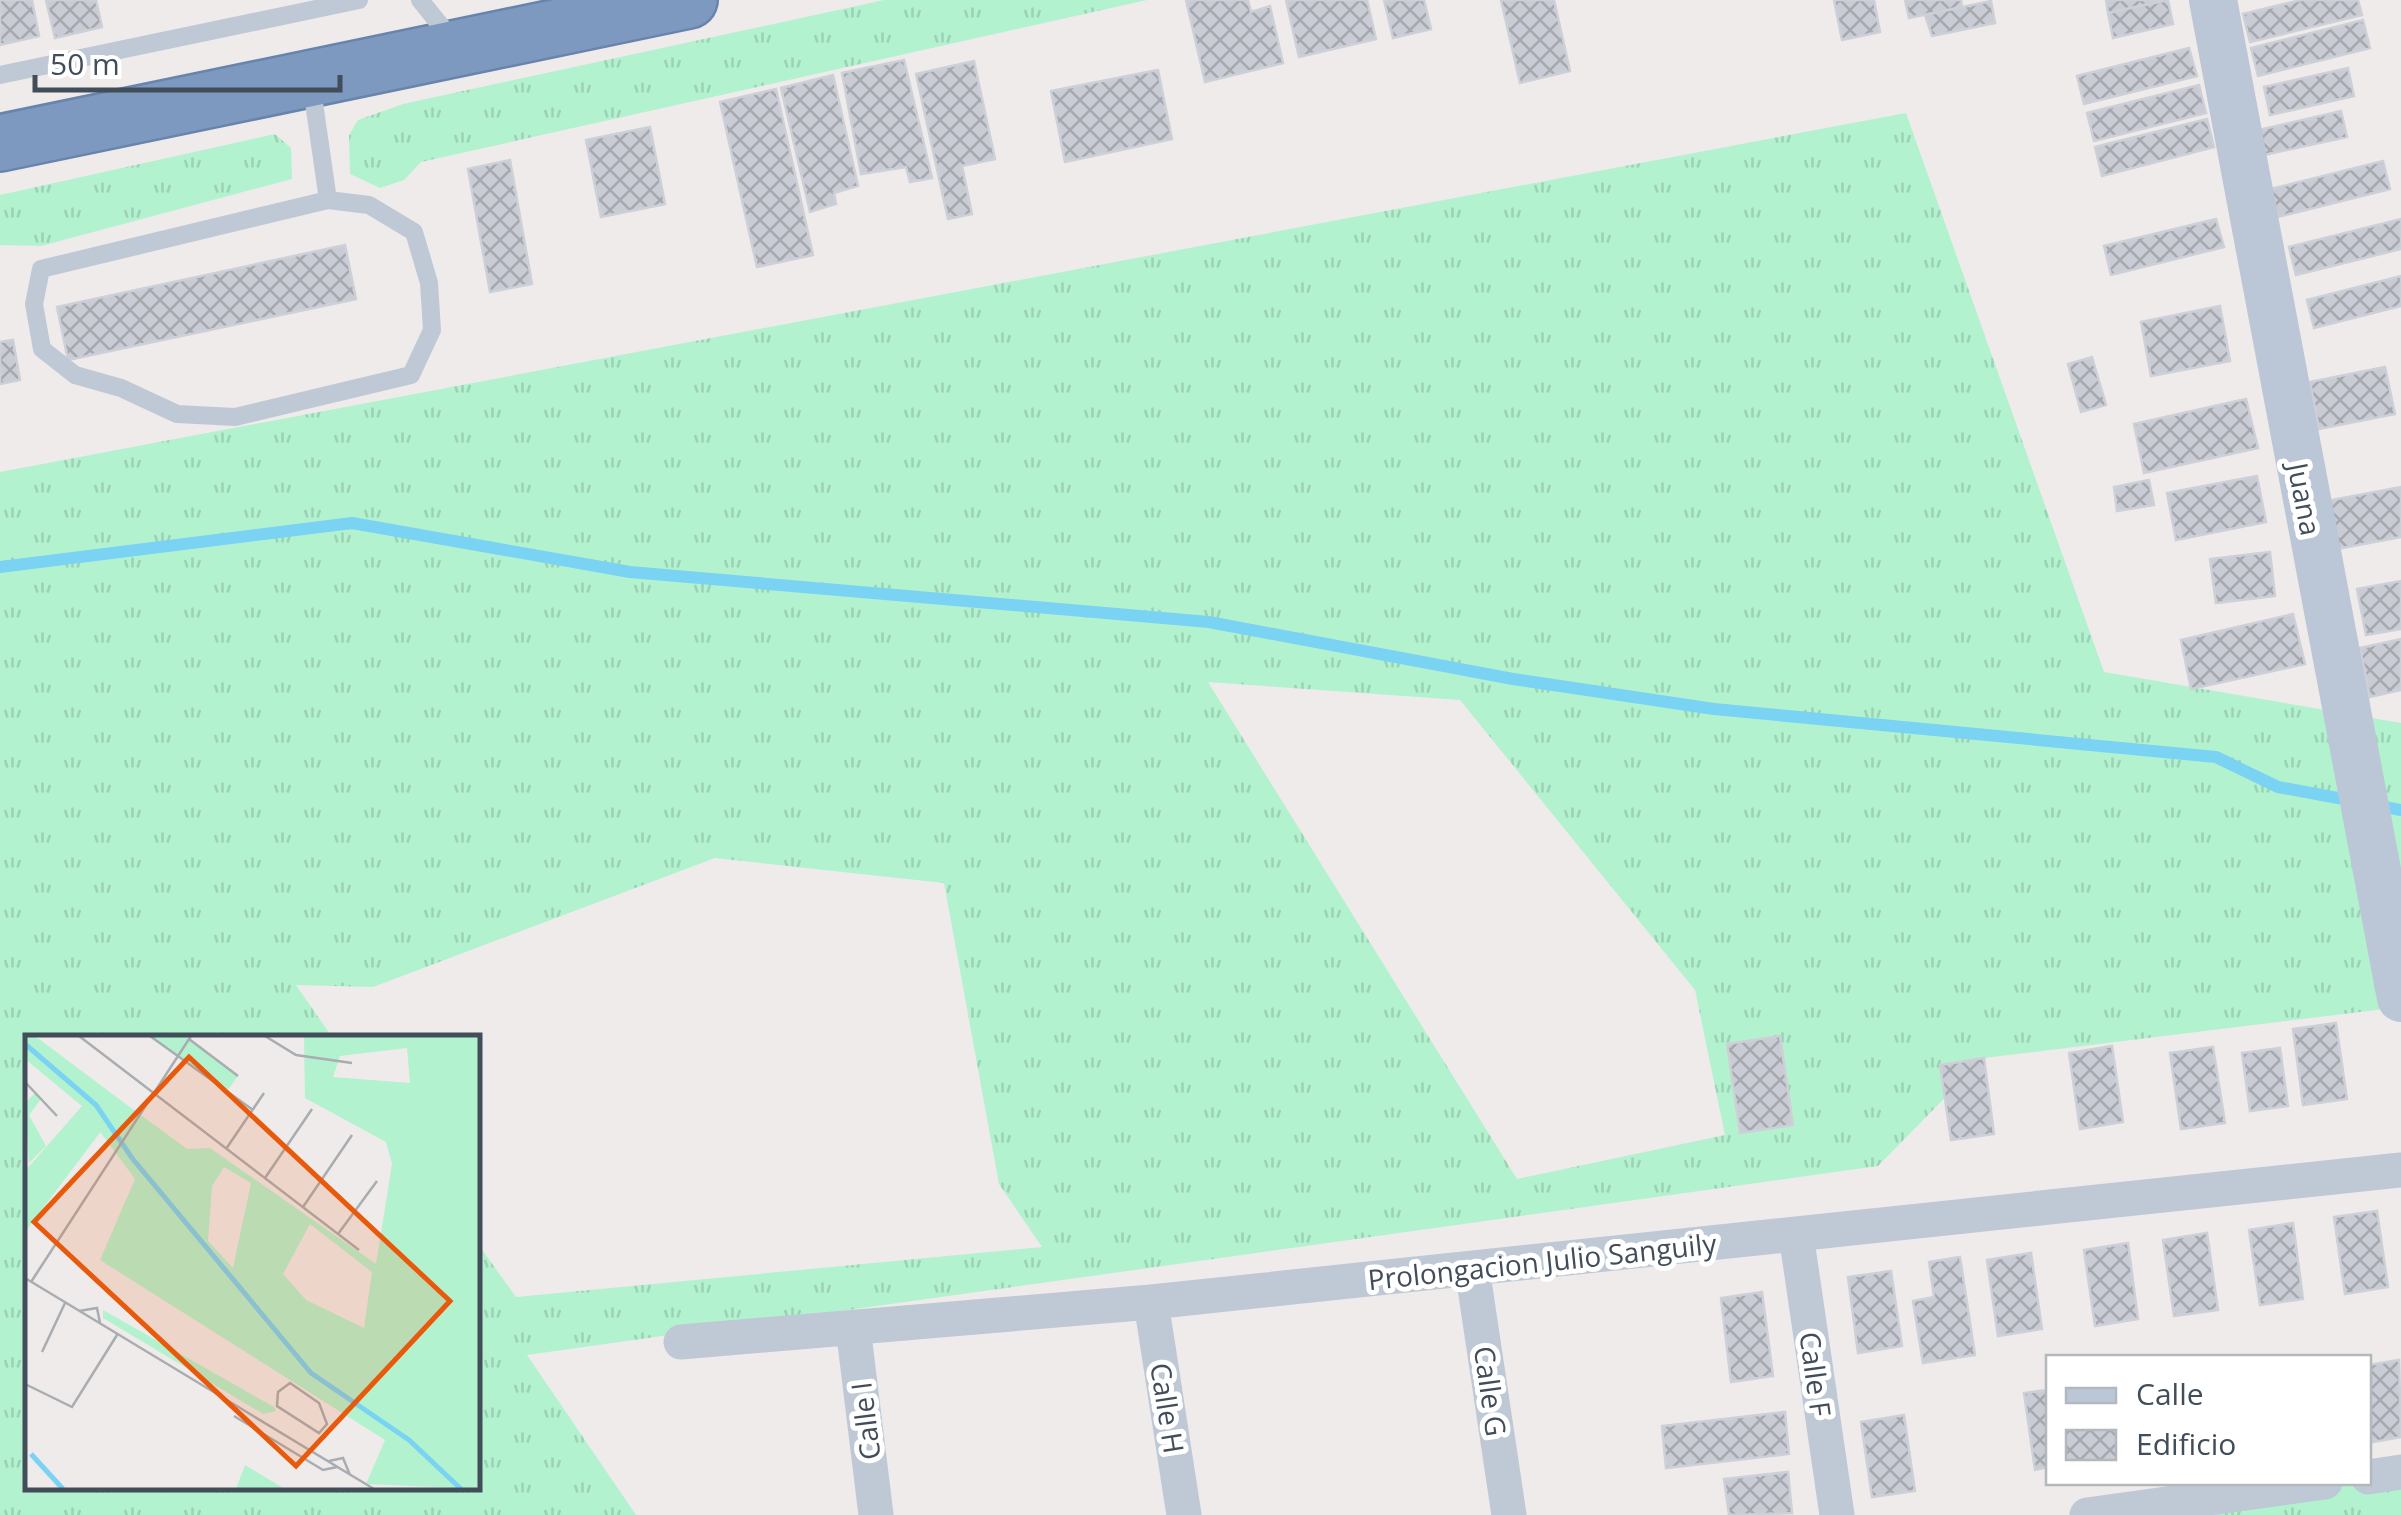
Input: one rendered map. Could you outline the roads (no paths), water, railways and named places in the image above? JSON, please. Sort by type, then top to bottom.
[{"type":"highway","points":[[0,143],[311,82],[690,0]]},
{"type":"street","name":"Juana","points":[[2213,0],[2401,998]]},
{"type":"street","name":"Prolongacion Julio Sanguily","points":[[681,1342],[1152,1302],[2401,1170]]},
{"type":"street","name":"Calle F","points":[[1796,1234],[1836,1515]]},
{"type":"street","name":"Calle G","points":[[1472,1268],[1509,1515]]},
{"type":"street","name":"Calle H","points":[[1152,1302],[1184,1515]]},
{"type":"street","name":"Calle I","points":[[853,1327],[876,1515]]},
{"type":"street","points":[[2371,1476],[2401,1472]]},
{"type":"street","points":[[2087,1515],[2303,1485]]},
{"type":"lane","points":[[0,74],[359,0]]},
{"type":"lane","points":[[420,0],[459,50]]},
{"type":"lane","points":[[311,82],[328,200]]},
{"type":"lane","points":[[328,200],[369,205],[414,232],[429,282],[432,330],[411,375],[235,417],[177,414],[120,388],[75,375],[42,349],[34,304],[41,268],[328,200]]},
{"type":"waterway","points":[[0,567],[352,523],[630,572],[1209,622],[1513,679],[1714,709],[2216,757],[2278,787],[2354,801]]},
{"type":"waterway","points":[[2374,805],[2401,810]]}]
